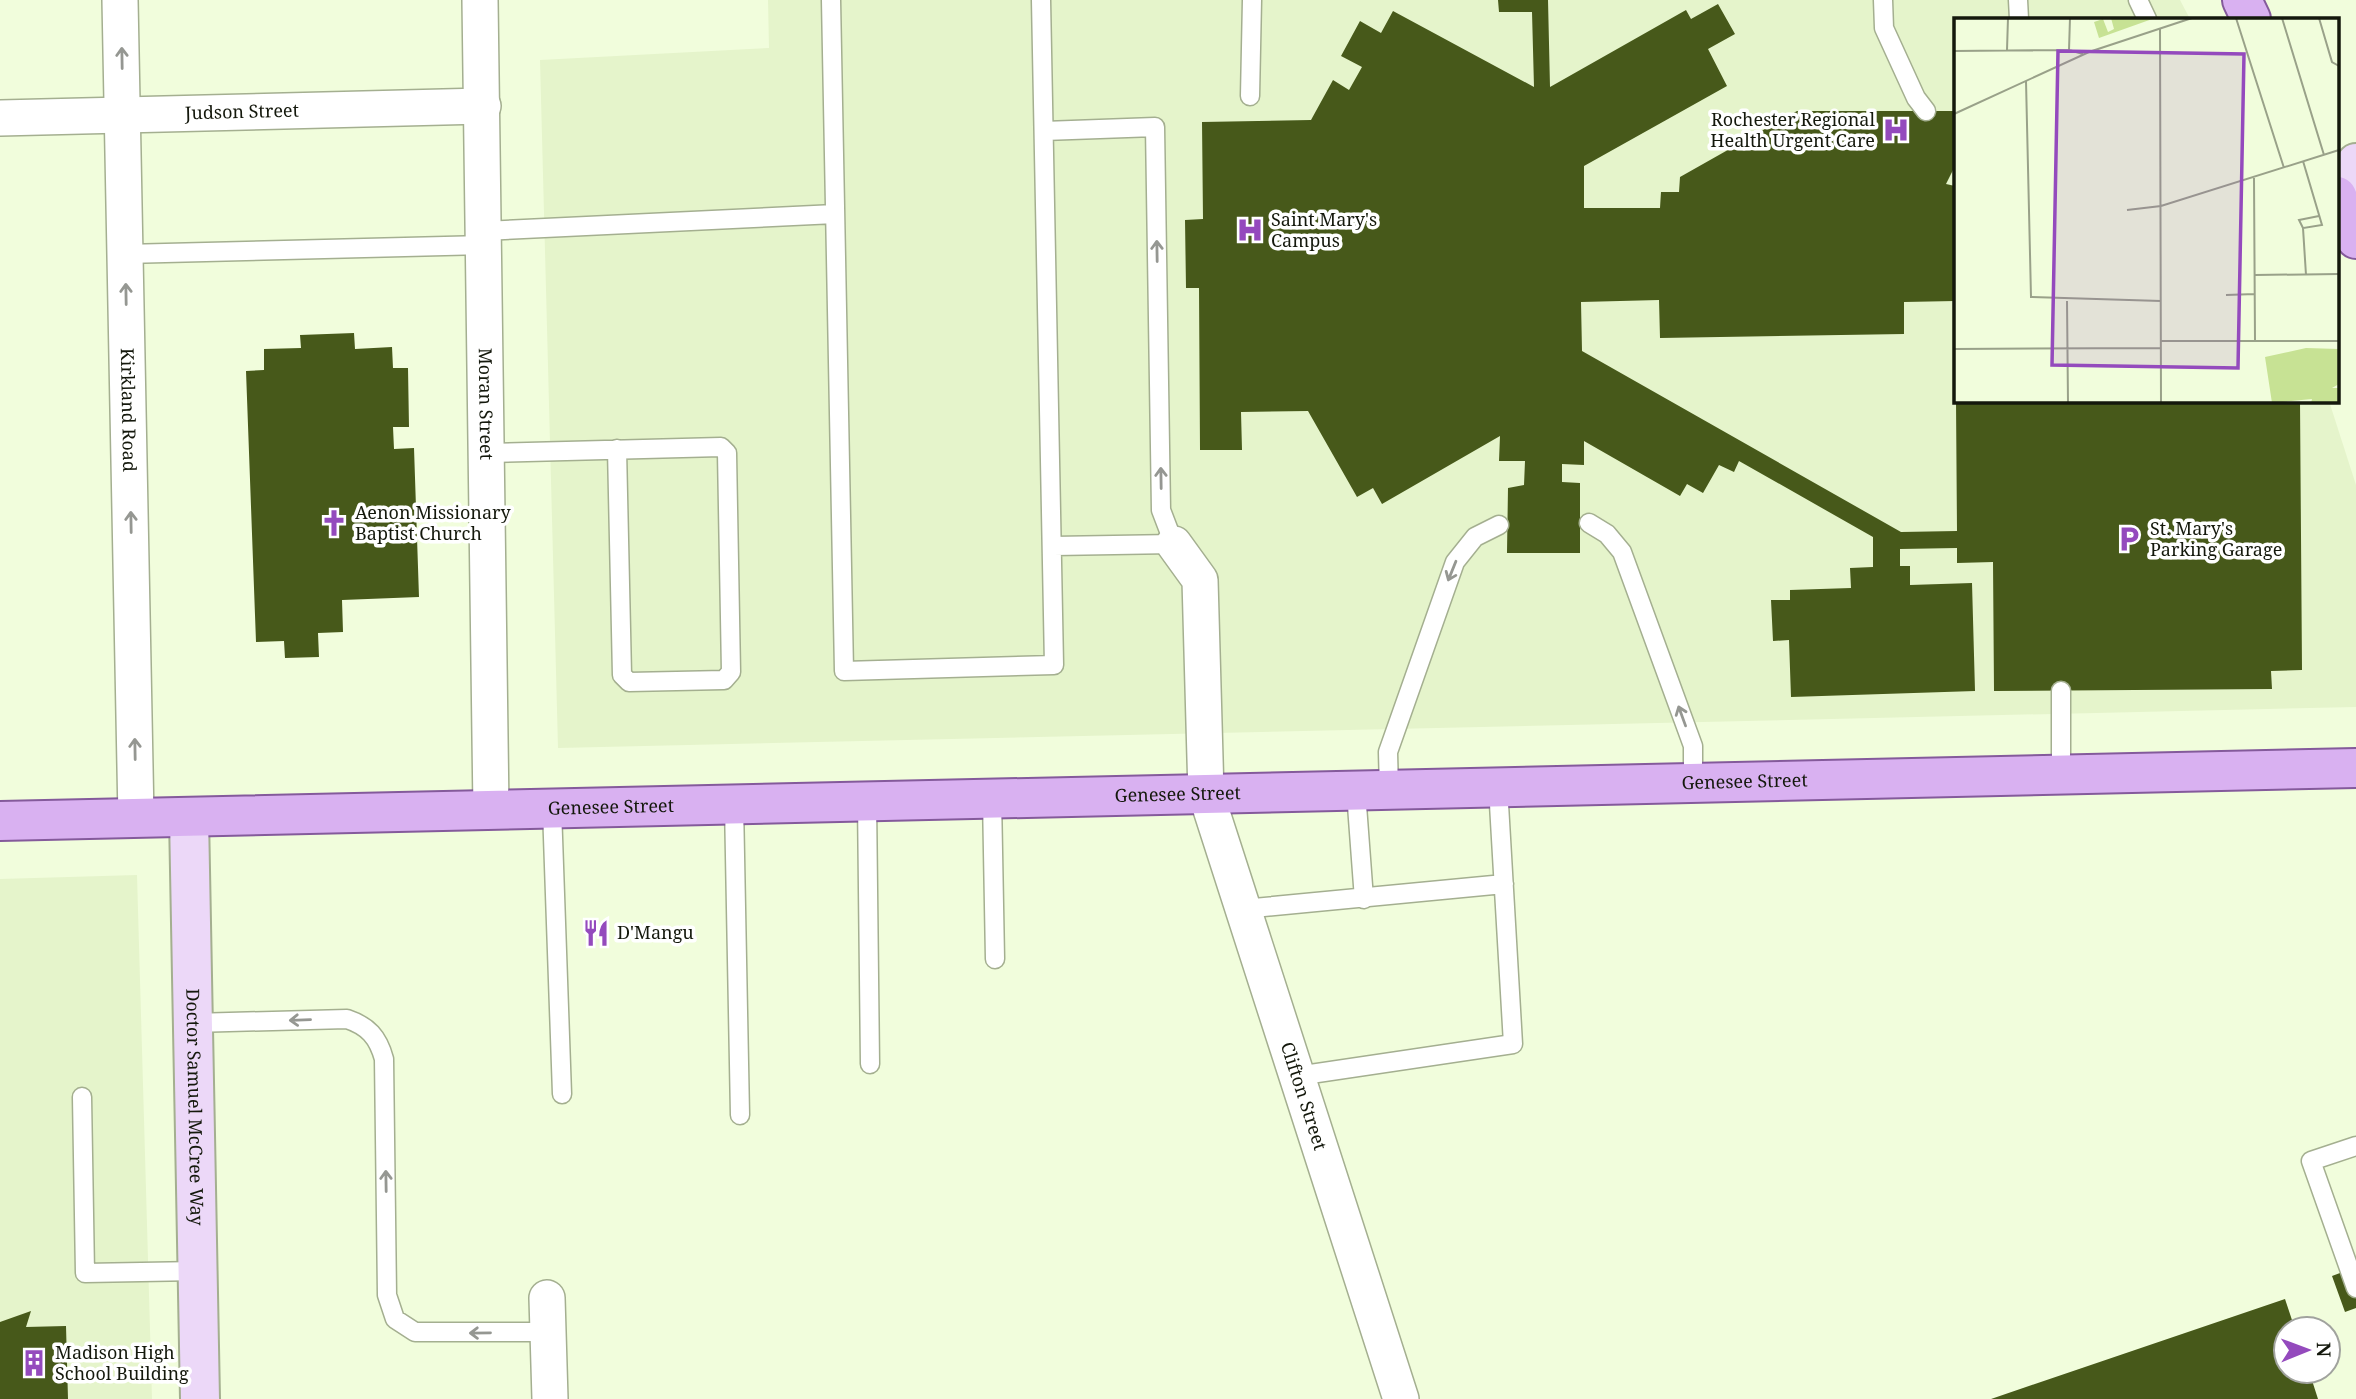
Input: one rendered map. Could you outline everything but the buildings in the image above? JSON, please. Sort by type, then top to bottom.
[{"type":"main road","points":[[2242,0],[2251,18]]},
{"type":"main road","points":[[2338,196],[2356,239]]},
{"type":"main road","name":"Genesee Street","points":[[0,821],[2356,768]]},
{"type":"street","name":"Kirkland Road","points":[[120,0],[136,818]]},
{"type":"street","name":"Moran Street","points":[[480,0],[491,810]]},
{"type":"street","name":"Judson Street","points":[[0,118],[483,106]]},
{"type":"street","points":[[2338,193],[2347,182],[2356,163]]},
{"type":"street","name":"Clifton Street","points":[[1174,544],[1200,580],[1206,794],[1401,1399]]},
{"type":"street","name":"Doctor Samuel McCree Way","points":[[188,817],[200,1399]]},
{"type":"street","points":[[547,1315],[550,1399]]},
{"type":"lane","points":[[831,0],[844,671],[1054,665],[1054,546],[1041,0]]},
{"type":"lane","points":[[1250,96],[1252,0]]},
{"type":"lane","points":[[1883,0],[1884,28],[1916,98],[1926,111]]},
{"type":"lane","points":[[2018,0],[2019,18]]},
{"type":"lane","points":[[2138,0],[2147,18]]},
{"type":"lane","points":[[1044,131],[1155,127],[1161,510],[1174,544],[1054,546]]},
{"type":"lane","points":[[125,254],[484,238],[835,214]]},
{"type":"lane","points":[[487,453],[617,449],[721,447],[727,453],[731,672],[724,680],[629,682],[622,675],[617,449]]},
{"type":"lane","points":[[1589,523],[1607,534],[1622,552],[1693,746],[1693,783]]},
{"type":"lane","points":[[1364,899],[1372,791],[1455,562],[1475,537],[1499,525]]},
{"type":"lane","points":[[2061,691],[2061,775]]},
{"type":"lane","points":[[1297,1076],[1513,1044],[1498,787]]},
{"type":"lane","points":[[992,798],[996,959]]},
{"type":"lane","points":[[867,802],[870,1064]]},
{"type":"lane","points":[[734,804],[740,1115]]},
{"type":"lane","points":[[552,809],[562,1094]]},
{"type":"lane","points":[[1243,909],[1504,884]]},
{"type":"lane","points":[[193,1023],[347,1019],[363,1024],[374,1035],[384,1059],[387,1295],[395,1319],[415,1332],[547,1315]]},
{"type":"lane","points":[[82,1097],[85,1273],[198,1271]]},
{"type":"lane","points":[[2356,1146],[2311,1161],[2356,1288]]},
{"type":"shaded area","name":"Saint Mary's Campus","points":[[768,0],[2180,0],[2189,18],[1954,18],[1954,402],[2329,402],[2356,485],[2356,707],[558,748],[540,60],[769,48]]},
{"type":"shaded area","points":[[137,875],[152,1399],[0,1399],[0,879]]},
{"type":"place","name":"Rochester Regional Health Urgent Care","points":[[1896,130]]},
{"type":"place","name":"Saint Mary's Campus","points":[[1250,230]]},
{"type":"place","name":"Aenon Missionary Baptist Church","points":[[334,523]]},
{"type":"place","name":"St. Mary's Parking Garage","points":[[2129,539]]},
{"type":"place","name":"D'Mangu","points":[[596,933]]},
{"type":"place","name":"Madison High School Building","points":[[34,1363]]}]
